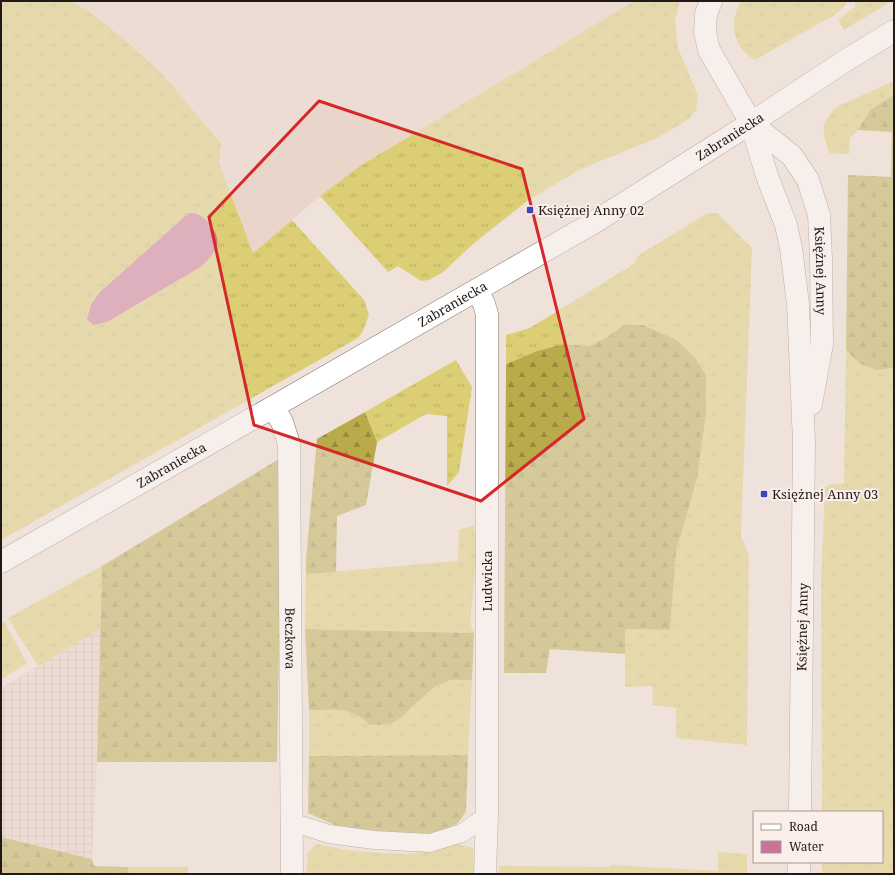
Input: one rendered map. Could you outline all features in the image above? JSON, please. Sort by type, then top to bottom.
[{"type":"street","name":"Księżnej Anny","points":[[711,1],[706,14],[705,32],[709,50],[751,123],[767,176],[786,225],[791,248],[798,304],[804,442],[800,811]]},
{"type":"street","name":"Zabraniecka","points":[[1,562],[273,408],[593,223],[894,31]]},
{"type":"street","name":"Księżnej Anny","points":[[751,123],[792,156],[808,180],[819,215],[822,258],[822,344],[804,442]]},
{"type":"street","name":"Ludwicka","points":[[477,290],[487,314],[487,816],[485,874]]},
{"type":"street","name":"Beczkowa","points":[[273,408],[282,422],[289,444],[292,874]]},
{"type":"street","points":[[799,863],[799,874]]},
{"type":"lane","points":[[291,822],[329,834],[374,840],[430,843],[462,833],[487,816]]},
{"type":"highlighted area","points":[[319,101],[522,169],[584,419],[481,501],[254,425],[209,217]]},
{"type":"shaded area","points":[[70,1],[634,1],[360,166],[320,196],[253,253],[219,163],[221,143],[163,75],[130,44],[89,11]]},
{"type":"shaded area","points":[[100,629],[97,762],[92,859],[1,837],[1,688]]},
{"type":"green space","points":[[1,1],[70,1],[89,11],[130,44],[163,75],[221,143],[219,163],[253,253],[292,220],[364,300],[369,315],[362,333],[358,338],[1,540]]},
{"type":"green space","points":[[634,1],[680,1],[675,20],[678,48],[698,95],[696,110],[689,119],[655,139],[581,169],[527,201],[473,244],[442,273],[429,280],[421,281],[398,266],[388,272],[320,196],[360,166]]},
{"type":"green space","points":[[741,1],[848,1],[842,9],[834,15],[755,60],[742,49],[737,42],[735,34],[735,18]]},
{"type":"green space","points":[[856,1],[892,1],[844,30],[838,20],[856,6],[854,5]]},
{"type":"green space","points":[[894,81],[894,95],[871,110],[858,130],[850,138],[849,154],[829,153],[824,128],[827,118],[832,112],[838,106]]},
{"type":"green space","points":[[894,95],[894,368],[877,370],[860,364],[846,350],[848,175],[891,177],[892,132],[858,130],[870,110]]},
{"type":"green space","points":[[708,213],[717,213],[752,248],[741,536],[749,555],[747,745],[676,738],[676,708],[653,705],[652,686],[625,687],[625,629],[670,630],[676,552],[683,526],[677,340],[643,325],[624,325],[606,338],[589,346],[564,344],[537,351],[506,364],[506,335],[530,328],[634,264],[639,255]]},
{"type":"green space","points":[[624,325],[643,325],[677,340],[695,358],[706,375],[706,414],[697,478],[676,552],[670,630],[625,629],[625,654],[550,649],[546,673],[504,673],[506,364],[537,351],[564,344],[589,346],[606,338]]},
{"type":"green space","points":[[846,350],[860,364],[877,370],[894,368],[894,874],[822,874],[822,863],[883,863],[883,811],[822,811],[821,584],[825,488],[830,484],[844,484]]},
{"type":"green space","points":[[456,360],[472,387],[459,472],[447,486],[447,416],[426,414],[377,442],[365,412]]},
{"type":"green space","points":[[365,412],[377,442],[366,505],[337,516],[336,572],[306,574],[306,559],[317,439]]},
{"type":"green space","points":[[279,459],[282,471],[277,762],[97,762],[102,566]]},
{"type":"green space","points":[[474,525],[477,549],[470,623],[474,633],[305,629],[306,574],[458,561],[459,530]]},
{"type":"green space","points":[[102,566],[100,629],[38,666],[8,618]]},
{"type":"green space","points":[[4,621],[27,663],[1,680],[1,623]]},
{"type":"green space","points":[[305,629],[474,633],[472,680],[451,680],[436,686],[402,717],[390,724],[370,725],[356,715],[342,710],[309,710]]},
{"type":"green space","points":[[451,680],[472,680],[468,755],[309,756],[309,710],[342,710],[356,715],[370,725],[402,717],[436,686]]},
{"type":"green space","points":[[468,755],[466,812],[457,824],[433,833],[399,836],[345,830],[308,813],[309,756]]},
{"type":"green space","points":[[1,837],[92,859],[94,866],[128,867],[129,874],[1,874]]},
{"type":"green space","points":[[317,844],[346,850],[411,854],[457,844],[473,848],[474,874],[306,874],[308,852]]},
{"type":"green space","points":[[718,852],[747,854],[747,874],[499,874],[499,866],[610,867],[610,865],[718,871]]},
{"type":"green space","points":[[128,867],[188,867],[188,874],[129,874]]},
{"type":"water","points":[[189,213],[194,213],[202,217],[215,232],[217,237],[217,246],[210,257],[202,266],[107,322],[93,325],[87,319],[91,305],[100,292]]},
{"type":"place","name":"Księżnej Anny 02","points":[[530,210]]},
{"type":"place","name":"Księżnej Anny 03","points":[[764,494]]}]
